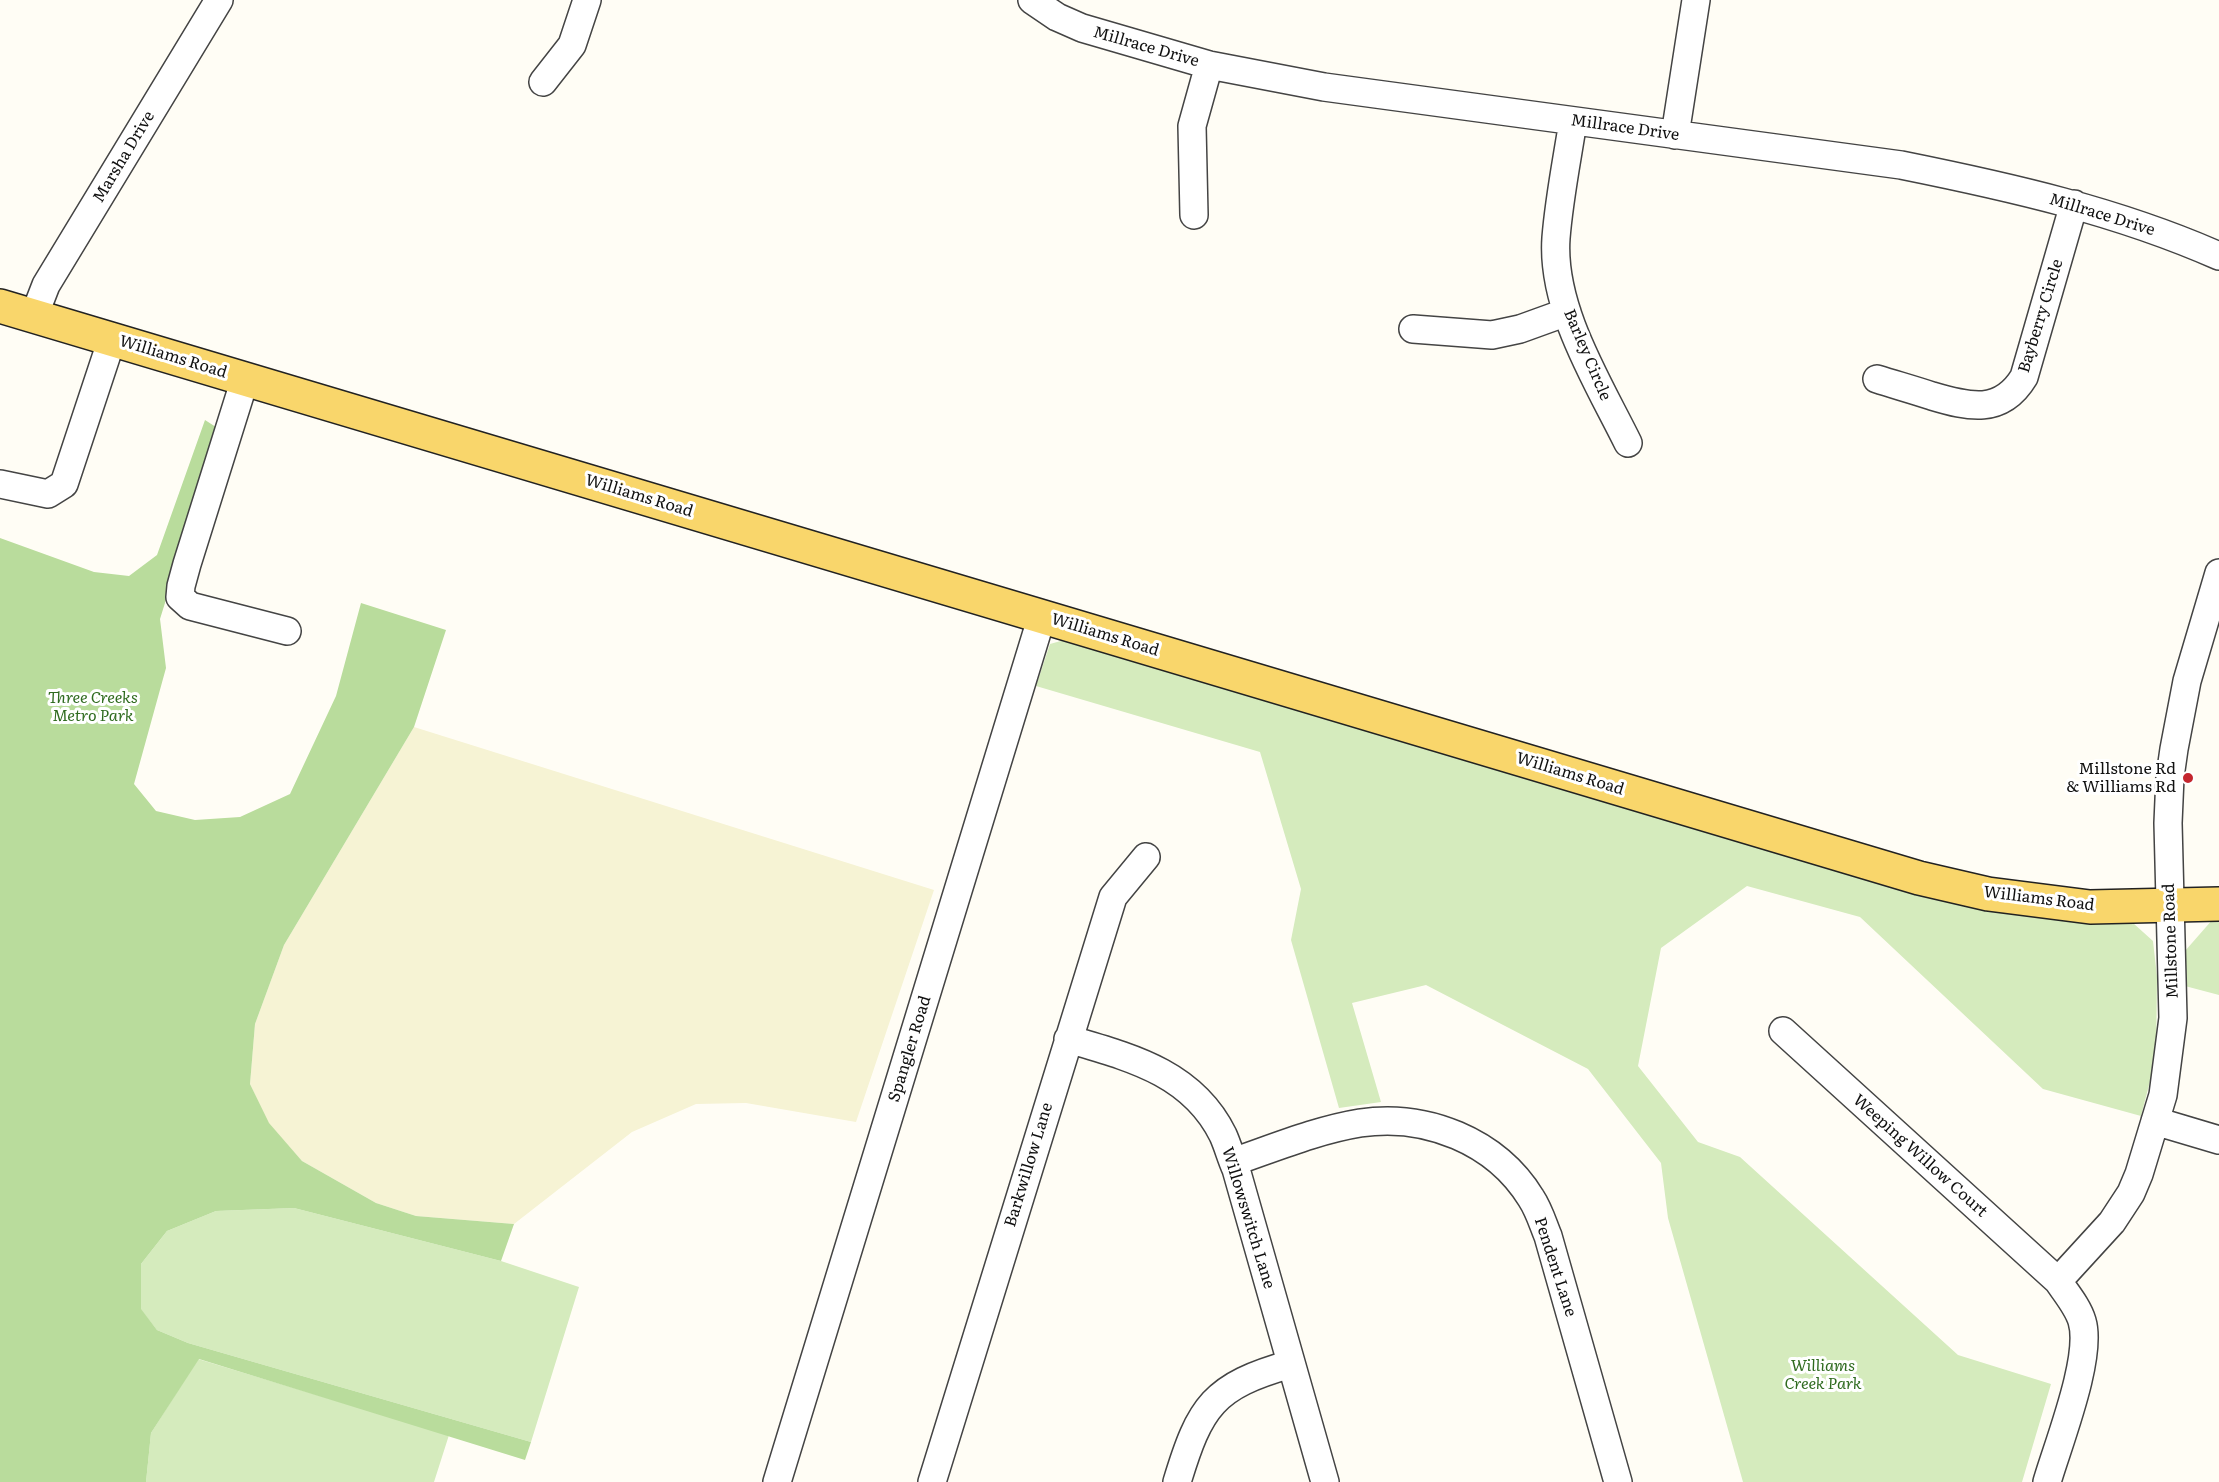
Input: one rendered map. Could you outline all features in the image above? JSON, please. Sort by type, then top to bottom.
[{"type":"main road","name":"Williams Road","points":[[0,306],[1919,878],[1988,894],[2090,907],[2219,904]]},
{"type":"street","name":"Marsha Drive","points":[[34,316],[46,285],[219,0]]},
{"type":"street","points":[[543,82],[572,45],[587,0]]},
{"type":"street","name":"Millrace Drive","points":[[1032,0],[1057,17],[1082,28],[1209,65],[1324,87],[1901,165],[1990,183],[2074,204],[2149,228],[2219,256]]},
{"type":"street","points":[[1675,135],[1696,0]]},
{"type":"street","points":[[1194,215],[1192,126],[1209,65]]},
{"type":"street","name":"Barley Circle","points":[[1573,121],[1556,240],[1559,278],[1577,338],[1628,443]]},
{"type":"street","name":"Bayberry Circle","points":[[1877,379],[1961,405],[1979,406],[1999,401],[2015,391],[2024,377],[2074,204]]},
{"type":"street","points":[[1413,329],[1492,335],[1520,329],[1568,312]]},
{"type":"street","points":[[0,484],[48,494],[64,484],[112,339]]},
{"type":"street","points":[[245,379],[180,586],[180,597],[190,606],[287,631]]},
{"type":"street","name":"Millstone Road","points":[[2058,1281],[2121,1209],[2139,1174],[2164,1086],[2173,1018],[2168,823],[2174,749],[2187,681],[2219,573]]},
{"type":"street","name":"Spangler Road","points":[[777,1482],[1042,616]]},
{"type":"street","name":"Barkwillow Lane","points":[[932,1482],[1113,897],[1146,857]]},
{"type":"street","name":"Weeping Willow Court","points":[[1783,1031],[2058,1281],[2082,1320],[2085,1344],[2082,1366],[2047,1482]]},
{"type":"street","name":"Willowswitch Lane","points":[[1068,1039],[1129,1058],[1172,1077],[1189,1092],[1223,1135],[1233,1162],[1325,1482]]},
{"type":"street","points":[[2155,1120],[2219,1140]]},
{"type":"street","name":"Pendent Lane","points":[[1233,1162],[1339,1127],[1362,1123],[1404,1121],[1459,1136],[1488,1152],[1520,1182],[1532,1200],[1548,1236],[1618,1482]]},
{"type":"street","points":[[1177,1482],[1188,1443],[1199,1420],[1215,1400],[1235,1384],[1259,1373],[1291,1364]]},
{"type":"shaded area","points":[[414,727],[934,890],[856,1122],[746,1103],[696,1104],[632,1132],[514,1224],[416,1216],[376,1203],[302,1161],[268,1123],[250,1084],[255,1024],[284,945]]},
{"type":"green space","name":"Three Creeks Metro Park","points":[[205,420],[219,429],[160,619],[166,668],[134,784],[156,811],[195,820],[240,817],[290,794],[336,696],[361,603],[446,630],[414,727],[284,945],[255,1024],[250,1084],[269,1123],[302,1161],[376,1203],[416,1216],[514,1224],[501,1261],[294,1208],[216,1211],[167,1231],[141,1264],[141,1309],[157,1330],[188,1343],[531,1442],[525,1460],[199,1359],[151,1433],[146,1482],[0,1482],[0,538],[94,572],[129,576],[157,555]]},
{"type":"green space","name":"Williams Creek Park","points":[[1075,637],[2077,920],[2133,923],[2153,941],[2157,977],[2156,1058],[2141,1116],[2043,1089],[1860,917],[1747,886],[1661,948],[1638,1066],[1698,1142],[1740,1157],[1958,1355],[2051,1384],[2022,1482],[1743,1482],[1668,1218],[1661,1163],[1588,1069],[1426,985],[1352,1003],[1381,1102],[1339,1108],[1291,940],[1301,889],[1260,752],[1036,686],[1050,644]]},
{"type":"green space","points":[[2213,919],[2219,919],[2219,995],[2185,986],[2185,951]]},
{"type":"green space","points":[[294,1208],[501,1261],[579,1287],[531,1442],[188,1343],[157,1330],[141,1310],[141,1264],[167,1231],[216,1211]]},
{"type":"green space","points":[[198,1359],[449,1435],[434,1482],[146,1482],[151,1433]]},
{"type":"place","name":"Millstone Rd & Williams Rd","points":[[2188,778]]}]
